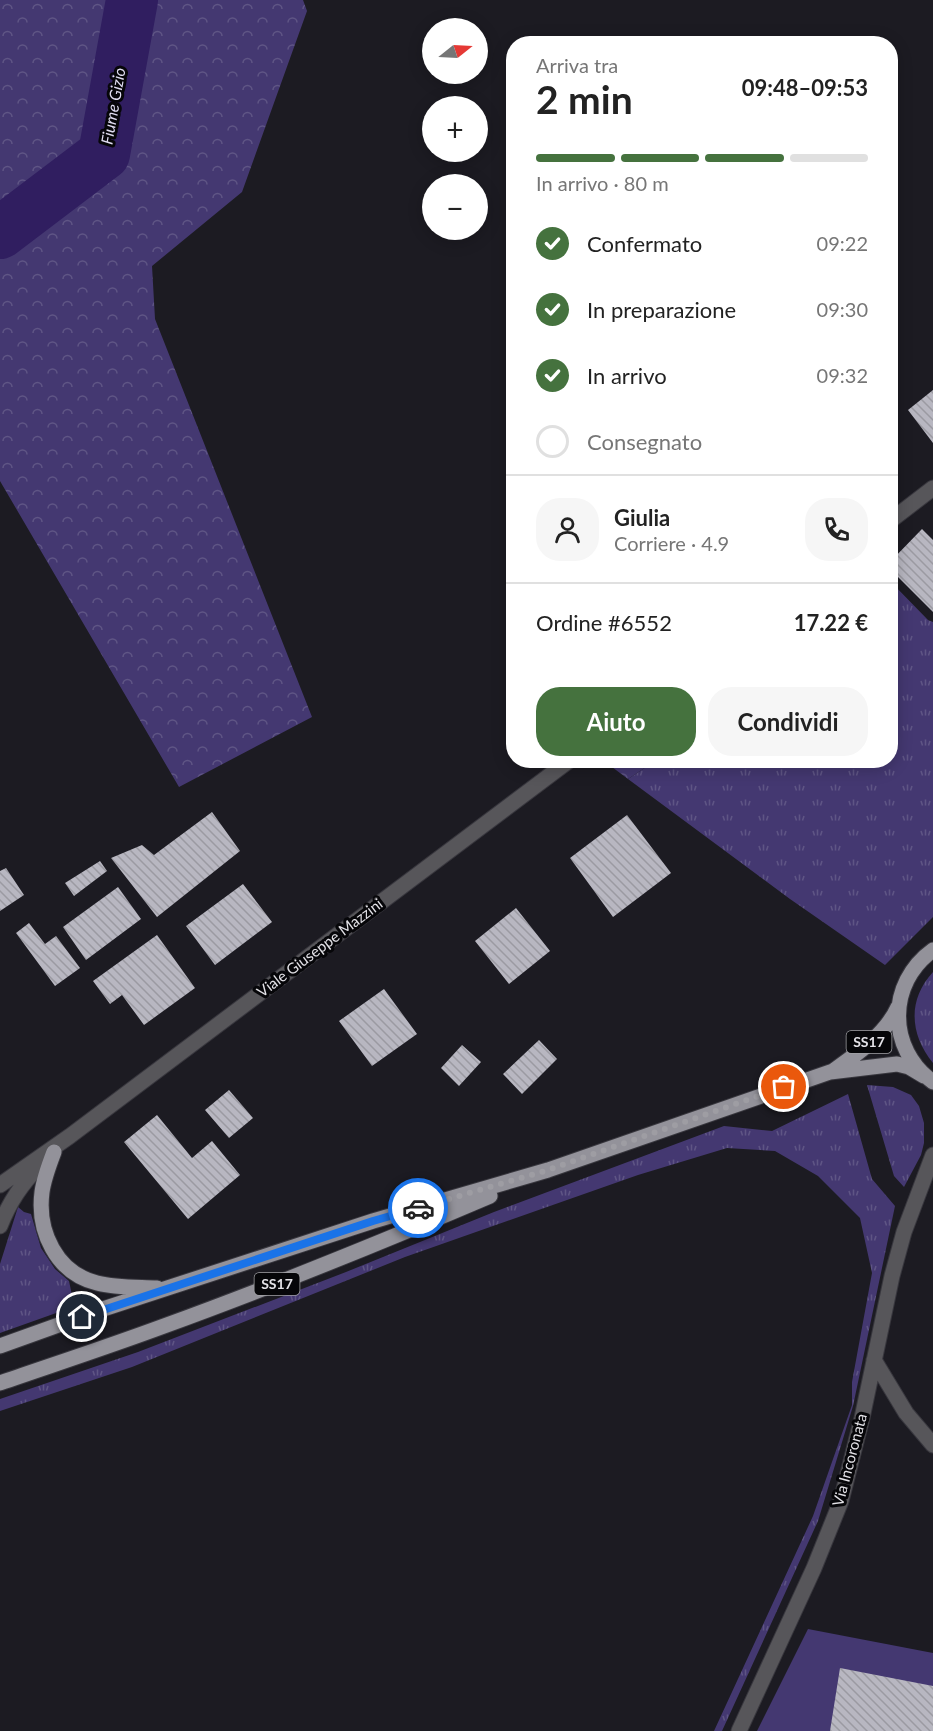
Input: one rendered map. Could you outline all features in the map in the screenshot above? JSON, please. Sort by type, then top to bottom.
[{"type":"main road","points":[[931,1081],[910,1058],[901,1038],[898,1015],[906,982],[919,963],[933,950]]},
{"type":"main road","name":"SS17","points":[[830,1072],[849,1060],[885,1029],[899,1004]]},
{"type":"main road","name":"SS17","points":[[0,1346],[166,1288],[373,1221],[548,1170],[830,1072],[897,1064],[909,1067],[931,1081]]},
{"type":"main road","points":[[54,1152],[44,1180],[41,1204],[45,1229],[54,1254],[75,1274],[96,1283],[117,1287],[166,1288]]},
{"type":"main road","name":"SS17","points":[[0,1383],[163,1327],[379,1244],[548,1170]]},
{"type":"street","points":[[898,515],[933,488]]},
{"type":"street","name":"Viale Giuseppe Mazzini","points":[[0,1185],[70,1136],[559,768]]},
{"type":"street","name":"Viale Giuseppe Mazzini","points":[[0,1226],[17,1191],[70,1136]]},
{"type":"street","name":"Via Incoronata","points":[[739,1731],[814,1568],[841,1501],[904,1232],[909,1215],[929,1171],[933,1155]]},
{"type":"street","points":[[874,1360],[906,1413],[933,1445]]},
{"type":"green space","points":[[0,0],[303,0],[307,11],[242,192],[152,266],[155,319],[312,717],[179,787],[0,481]]},
{"type":"green space","points":[[898,589],[928,620],[933,622],[933,917],[885,965],[790,899],[628,779],[644,768],[898,768]]},
{"type":"green space","points":[[613,768],[644,768],[628,779]]},
{"type":"green space","points":[[933,972],[933,1063],[920,1041],[915,1017],[919,994]]},
{"type":"green space","points":[[867,1085],[893,1087],[911,1095],[919,1106],[924,1123],[924,1143],[921,1155],[904,1187],[894,1176]]},
{"type":"green space","points":[[848,1094],[872,1179],[895,1206],[853,1406],[818,1521],[722,1731],[714,1731],[813,1516],[852,1405],[852,1382],[872,1273],[860,1218],[818,1176],[775,1151],[727,1148],[638,1175],[405,1257],[132,1367],[0,1411],[0,1399],[138,1352],[494,1212],[724,1126],[772,1131]]},
{"type":"green space","points":[[18,1207],[31,1214],[41,1248],[55,1269],[69,1281],[73,1300],[59,1312],[0,1333],[0,1264]]},
{"type":"green space","points":[[808,1629],[933,1653],[933,1731],[757,1731]]},
{"type":"building","points":[[933,390],[933,443],[908,410]]},
{"type":"building","points":[[922,529],[933,540],[933,612],[898,577],[898,554]]},
{"type":"building","points":[[212,812],[240,851],[157,917],[111,858],[142,845],[154,855]]},
{"type":"building","points":[[627,815],[671,873],[613,917],[570,858]]},
{"type":"building","points":[[100,861],[107,871],[74,896],[65,883]]},
{"type":"building","points":[[6,868],[24,895],[0,911],[0,871]]},
{"type":"building","points":[[243,884],[272,922],[215,965],[186,926]]},
{"type":"building","points":[[118,887],[141,919],[86,960],[63,927]]},
{"type":"building","points":[[516,908],[550,951],[509,984],[475,941]]},
{"type":"building","points":[[29,923],[45,944],[56,936],[80,968],[55,986],[16,933]]},
{"type":"building","points":[[157,935],[195,988],[144,1025],[122,995],[110,1004],[93,981]]},
{"type":"building","points":[[384,989],[417,1034],[372,1066],[339,1021]]},
{"type":"building","points":[[539,1040],[557,1059],[522,1094],[503,1074]]},
{"type":"building","points":[[462,1045],[481,1062],[459,1086],[441,1068]]},
{"type":"building","points":[[229,1090],[253,1118],[229,1138],[205,1110]]},
{"type":"building","points":[[157,1115],[192,1158],[212,1141],[240,1175],[188,1219],[124,1142]]},
{"type":"building","points":[[840,1668],[933,1686],[933,1731],[830,1731]]},
{"type":"waterway","name":"Fiume Gizio","points":[[0,233],[104,154],[132,0]]},
{"type":"way so far","points":[[418,1208],[548,1170],[784,1087]]},
{"type":"route","points":[[82,1317],[418,1208]]}]
